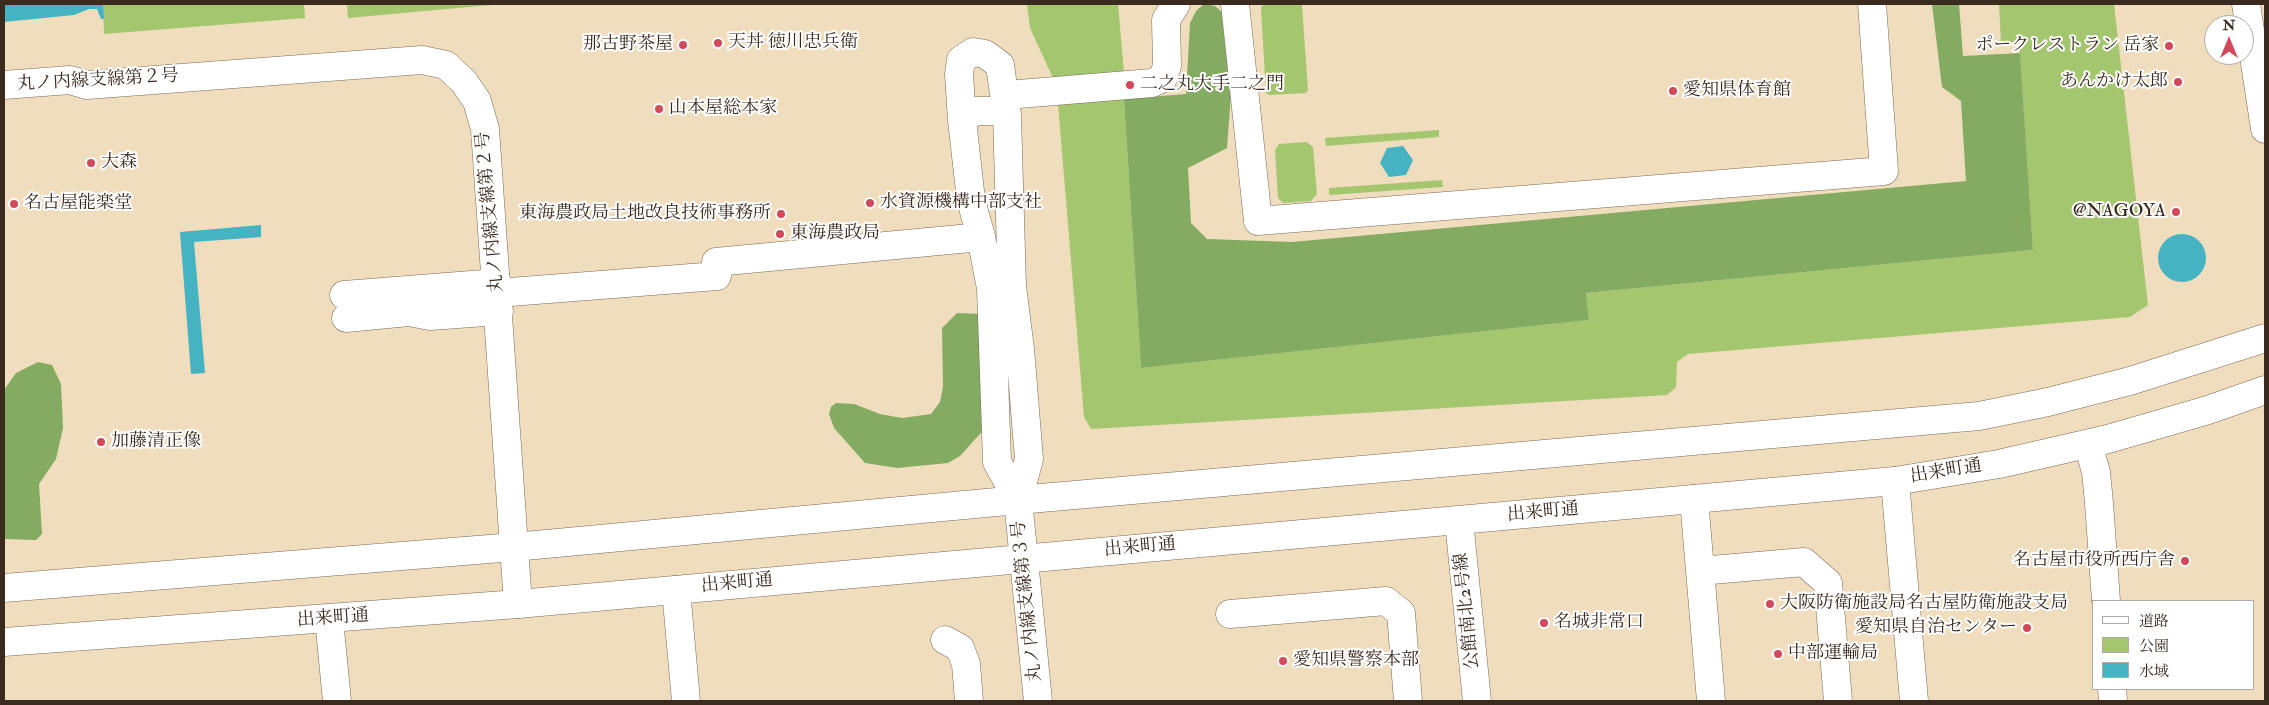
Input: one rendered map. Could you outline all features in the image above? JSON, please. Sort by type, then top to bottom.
[{"type":"main road","points":[[962,120],[975,111],[999,111],[1013,105],[1152,83],[1163,78],[1167,66],[1166,20],[1176,4]]},
{"type":"main road","points":[[1235,4],[1258,221],[1884,171],[1872,4]]},
{"type":"main road","points":[[2246,4],[2265,129]]},
{"type":"main road","points":[[973,52],[985,54],[1000,65],[1013,105],[1012,286],[1020,349],[1029,459],[1018,500],[997,462],[991,288],[982,237],[971,200],[962,120],[959,74],[961,60],[973,52]]},
{"type":"main road","name":"丸ノ内線支線第２号","points":[[4,86],[70,80],[87,85],[422,60],[446,65],[464,82],[477,101],[485,129],[518,604]]},
{"type":"main road","points":[[345,307],[497,289],[717,276],[716,262],[982,237]]},
{"type":"main road","points":[[426,275],[497,289]]},
{"type":"main road","points":[[4,588],[514,546],[1979,416],[2048,402],[2130,381],[2265,338]]},
{"type":"main road","name":"出来町通","points":[[4,642],[518,604],[1024,557],[1458,521],[1895,481],[1999,464],[2088,444],[2208,410],[2265,390]]},
{"type":"main road","points":[[2088,444],[2096,472],[2106,600]]},
{"type":"main road","points":[[1895,481],[1914,701]]},
{"type":"main road","points":[[1694,499],[1711,701]]},
{"type":"main road","name":"丸ノ内線支線第３号","points":[[1018,500],[1038,701]]},
{"type":"main road","name":"公館南北2号線","points":[[1458,521],[1476,701]]},
{"type":"main road","points":[[1700,571],[1804,562],[1828,583],[1838,701]]},
{"type":"main road","points":[[676,590],[686,701]]},
{"type":"main road","points":[[1230,614],[1386,600],[1400,613],[1408,701]]},
{"type":"main road","points":[[329,619],[337,701]]},
{"type":"main road","points":[[945,640],[960,648],[966,664],[970,701]]},
{"type":"green space","points":[[103,4],[304,4],[305,18],[104,34]]},
{"type":"green space","points":[[347,4],[502,4],[348,18]]},
{"type":"green space","points":[[1027,4],[1118,4],[1124,73],[1053,78],[1030,28]]},
{"type":"green space","points":[[1204,4],[1215,6],[1223,13],[1231,94],[1227,148],[1188,168],[1191,223],[1207,239],[1292,242],[1966,181],[1961,101],[1942,87],[1932,4],[1959,4],[1963,56],[2020,53],[2033,250],[1586,293],[1589,320],[1141,368],[1124,99],[1186,94],[1190,23],[1196,11]]},
{"type":"green space","points":[[1301,4],[1302,6],[1308,90],[1306,93],[1269,95],[1266,93],[1261,8],[1263,5]]},
{"type":"green space","points":[[1999,4],[2114,4],[2148,305],[2130,317],[1688,354],[1677,362],[1676,387],[1667,395],[1091,429],[1084,417],[1058,104],[1124,99],[1141,368],[1589,320],[1586,293],[2033,250],[2019,42],[2001,43]]},
{"type":"green space","points":[[1439,130],[1439,137],[1326,146],[1325,138]]},
{"type":"green space","points":[[1307,142],[1313,147],[1317,194],[1311,201],[1283,203],[1278,198],[1275,150],[1279,144]]},
{"type":"green space","points":[[1442,180],[1443,187],[1329,195],[1329,188]]},
{"type":"green space","points":[[957,313],[980,314],[988,425],[960,456],[948,463],[897,468],[865,463],[834,428],[829,414],[831,407],[836,403],[854,404],[880,414],[902,418],[931,414],[940,402],[943,387],[942,328]]},
{"type":"green space","points":[[38,362],[52,365],[61,384],[63,428],[56,459],[39,484],[42,534],[36,540],[4,539],[4,390],[16,373]]},
{"type":"water","points":[[4,4],[103,4],[104,19],[101,19],[97,9],[89,9],[74,15],[4,22]]},
{"type":"water","points":[[1403,146],[1413,160],[1406,175],[1389,177],[1380,163],[1387,148]]},
{"type":"water","points":[[261,225],[261,237],[194,242],[205,373],[191,374],[180,232]]},
{"type":"water","points":[[2182,234],[2191,236],[2199,241],[2204,249],[2206,258],[2204,267],[2199,275],[2191,280],[2182,282],[2173,280],[2165,275],[2160,267],[2158,258],[2160,249],[2165,241],[2173,236]]},
{"type":"place","name":"天丼 徳川忠兵衛","points":[[718,43]]},
{"type":"place","name":"那古野茶屋","points":[[683,45]]},
{"type":"place","name":"ポークレストラン 岳家","points":[[2169,46]]},
{"type":"place","name":"あんかけ太郎","points":[[2178,82]]},
{"type":"place","name":"二之丸大手二之門","points":[[1130,85]]},
{"type":"place","name":"愛知県体育館","points":[[1673,91]]},
{"type":"place","name":"山本屋総本家","points":[[659,109]]},
{"type":"place","name":"大森","points":[[91,163]]},
{"type":"place","name":"水資源機構中部支社","points":[[870,203]]},
{"type":"place","name":"名古屋能楽堂","points":[[14,204]]},
{"type":"place","name":"@NAGOYA","points":[[2176,212]]},
{"type":"place","name":"東海農政局土地改良技術事務所","points":[[781,214]]},
{"type":"place","name":"東海農政局","points":[[780,234]]},
{"type":"place","name":"加藤清正像","points":[[101,442]]},
{"type":"place","name":"名古屋市役所西庁舎","points":[[2185,561]]},
{"type":"place","name":"大阪防衛施設局名古屋防衛施設支局","points":[[1770,604]]},
{"type":"place","name":"名城非常口","points":[[1544,623]]},
{"type":"place","name":"愛知県自治センター","points":[[2027,628]]},
{"type":"place","name":"中部運輸局","points":[[1778,654]]},
{"type":"place","name":"愛知県警察本部","points":[[1283,661]]}]
